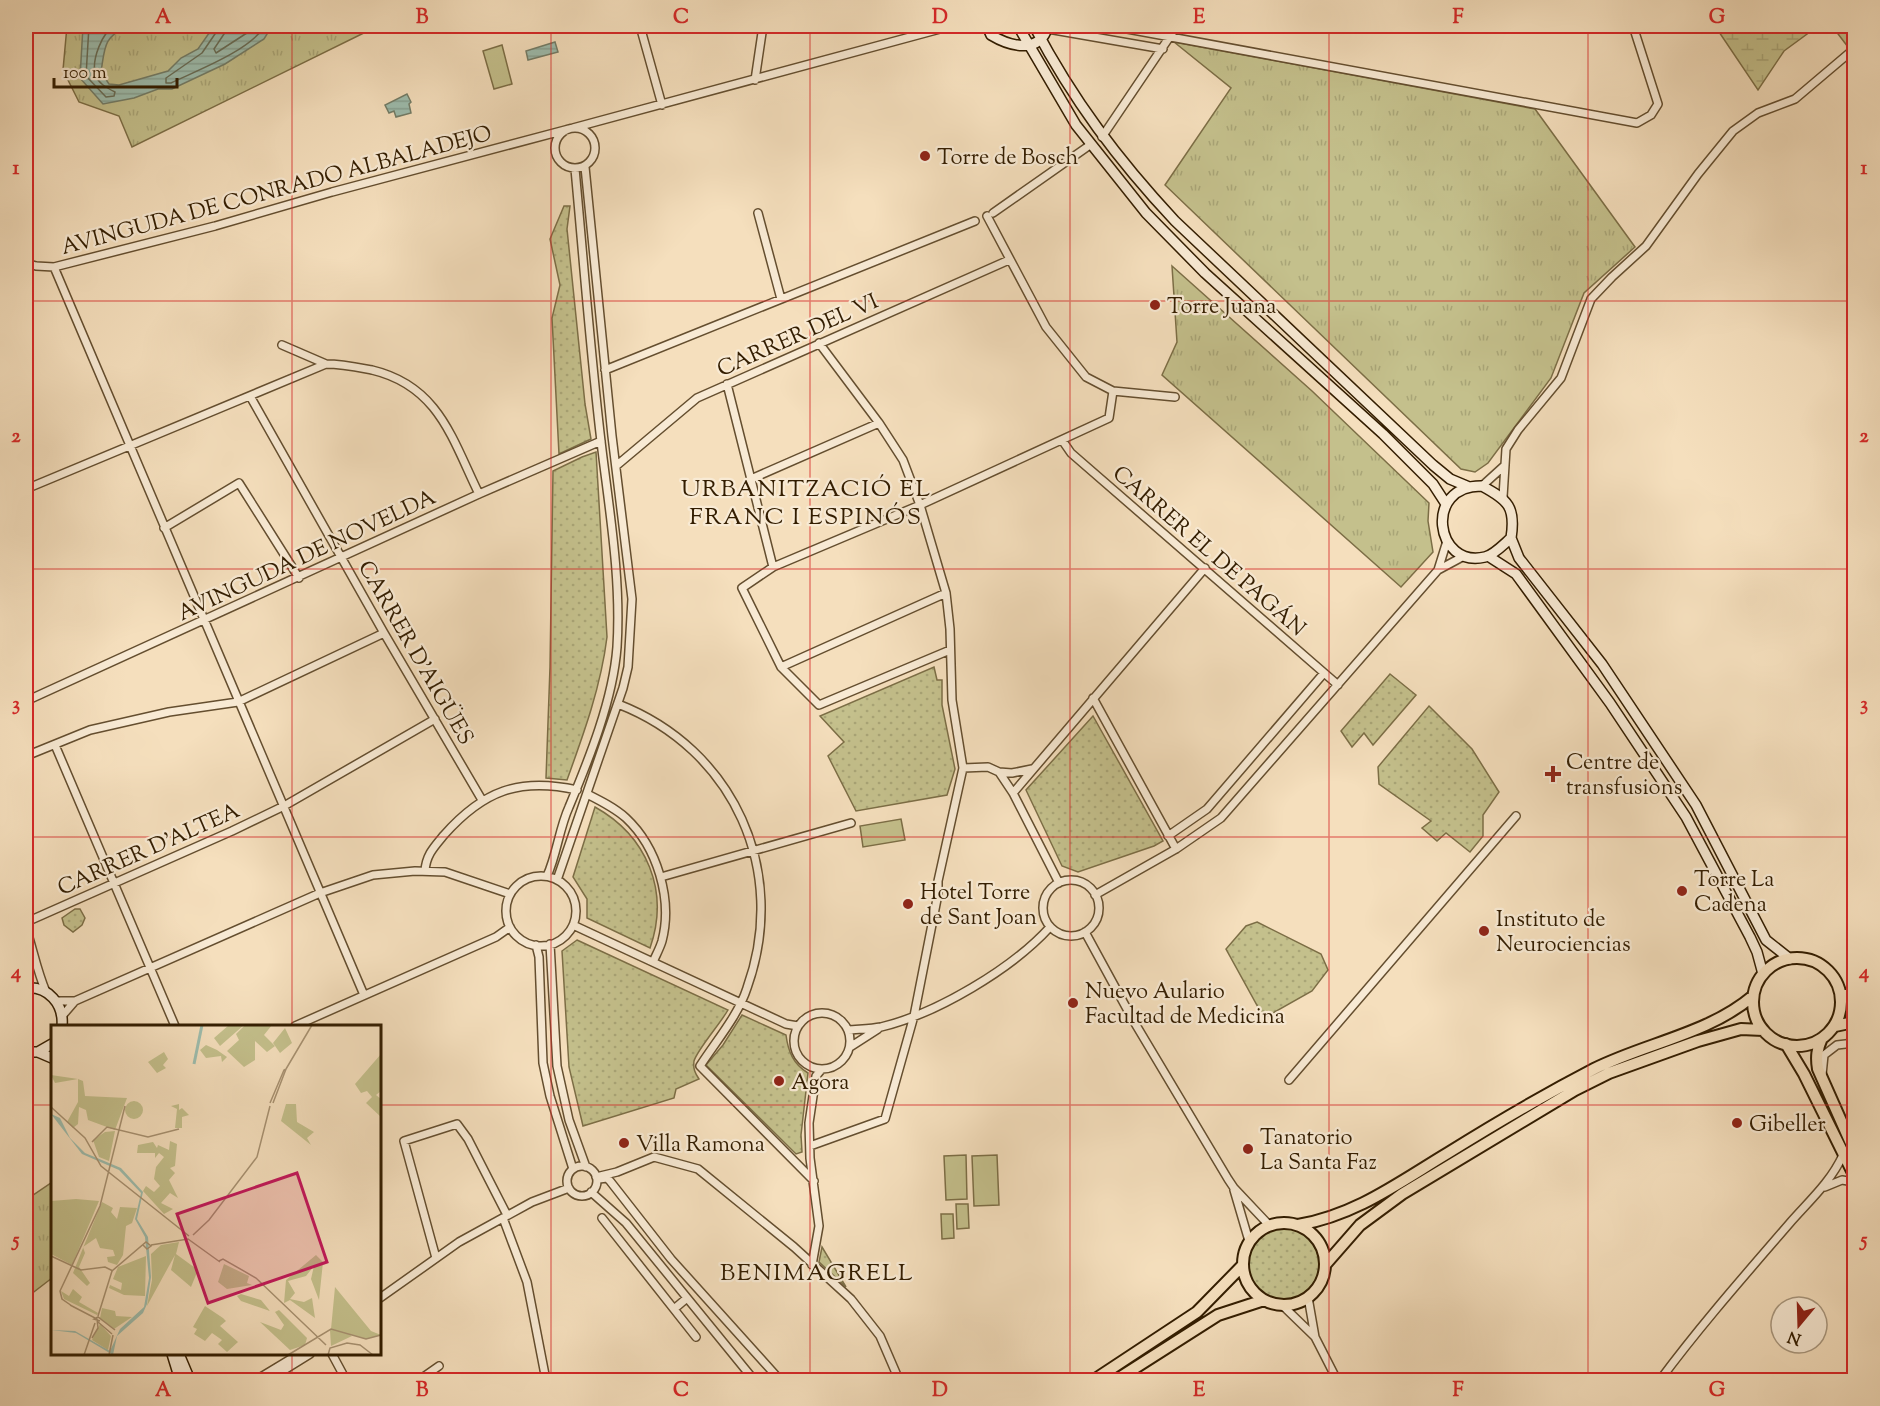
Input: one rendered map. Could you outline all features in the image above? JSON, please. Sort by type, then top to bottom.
[{"type":"main road","points":[[987,26],[991,35],[1015,46],[1029,46],[1041,39],[1048,27]]},
{"type":"main road","points":[[1018,26],[1076,125],[1127,191],[1176,245],[1383,434],[1433,484],[1446,504]]},
{"type":"main road","points":[[1034,26],[1102,137],[1175,221],[1450,479],[1469,487]]},
{"type":"main road","points":[[1763,974],[1750,937],[1686,817],[1610,704],[1515,572],[1488,556],[1464,556],[1447,541],[1441,522],[1446,504],[1453,495],[1469,487],[1482,486],[1503,497],[1512,514],[1511,538],[1518,558],[1602,664],[1696,805],[1766,940],[1790,958]]},
{"type":"main road","points":[[1488,556],[1511,538]]},
{"type":"main road","points":[[1790,958],[1801,958],[1822,966],[1837,983],[1840,993],[1840,1013],[1835,1026],[1822,1038],[1805,1045],[1786,1044],[1769,1036],[1763,1030],[1755,1014],[1753,996],[1763,974],[1780,961],[1790,958]]},
{"type":"main road","points":[[26,988],[46,992],[56,1001],[62,1016],[62,1025]]},
{"type":"main road","points":[[1840,993],[1854,1001]]},
{"type":"main road","points":[[1753,996],[1737,1010],[1719,1020],[1618,1057],[1549,1092],[1367,1202],[1322,1221],[1298,1225],[1283,1222],[1269,1225],[1258,1231],[1244,1250],[1242,1266],[1251,1289],[1264,1300],[1282,1305],[1308,1297],[1320,1283],[1325,1265],[1360,1225],[1402,1194],[1575,1090],[1609,1073],[1698,1041],[1741,1029],[1763,1030]]},
{"type":"main road","points":[[1835,1026],[1854,1022]]},
{"type":"main road","points":[[1822,1038],[1816,1059],[1821,1078],[1854,1150]]},
{"type":"main road","points":[[1786,1044],[1804,1074],[1854,1175]]},
{"type":"main road","points":[[38,1052],[51,1045]]},
{"type":"main road","points":[[26,1052],[38,1052],[51,1058]]},
{"type":"main road","points":[[1298,1225],[1315,1236],[1325,1265]]},
{"type":"main road","points":[[1094,1380],[1197,1312],[1242,1266]]},
{"type":"main road","points":[[1116,1380],[1218,1315],[1264,1300]]},
{"type":"main road","points":[[173,1355],[180,1380]]},
{"type":"main road","points":[[180,1355],[190,1380]]},
{"type":"street","points":[[26,31],[28,26]]},
{"type":"street","points":[[639,26],[662,105]]},
{"type":"street","points":[[755,80],[763,26]]},
{"type":"street","name":"AVINGUDA DE CONRADO ALBALADEJO","points":[[364,995],[54,267],[215,226],[951,26]]},
{"type":"street","points":[[1111,26],[1637,123],[1651,115],[1658,104],[1633,26]]},
{"type":"street","points":[[1102,137],[1177,26]]},
{"type":"street","points":[[1048,27],[1163,48]]},
{"type":"street","points":[[1503,497],[1506,449],[1561,378],[1591,299],[1646,246],[1733,130],[1758,113],[1795,99],[1854,49]]},
{"type":"street","points":[[542,136],[549,141],[560,162],[575,169],[585,167],[592,160],[596,151],[592,137],[593,128],[597,122]]},
{"type":"street","points":[[555,150],[559,136],[571,129],[585,130],[592,137]]},
{"type":"street","points":[[1090,145],[990,215],[1008,260],[1046,327],[1086,377],[1113,391],[1175,397]]},
{"type":"street","points":[[557,880],[618,704],[628,667],[632,599],[605,370],[585,167]]},
{"type":"street","points":[[547,876],[554,861],[568,808],[577,790],[612,686],[617,647],[618,582],[575,169]]},
{"type":"street","points":[[758,213],[782,299]]},
{"type":"street","points":[[605,370],[975,221]]},
{"type":"street","name":"CARRER DEL VI","points":[[616,466],[697,398],[1008,260]]},
{"type":"street","points":[[26,263],[54,267]]},
{"type":"street","points":[[810,1146],[885,1119],[914,1016],[938,894],[938,881],[963,768],[952,700],[950,630],[946,592],[920,506],[903,460],[879,423],[819,343]]},
{"type":"street","points":[[282,345],[326,364]]},
{"type":"street","points":[[26,489],[326,364],[342,364],[382,373],[410,385],[436,410],[456,443],[479,494]]},
{"type":"street","points":[[727,384],[773,567]]},
{"type":"street","points":[[950,650],[819,705],[781,667],[742,588],[773,567],[920,506],[1109,418],[1113,391]]},
{"type":"street","name":"CARRER D'AIGÜES","points":[[250,396],[384,633],[482,800]]},
{"type":"street","points":[[751,478],[879,423]]},
{"type":"street","name":"CARRER EL DE PAGÁN","points":[[1062,440],[1071,453],[1338,685]]},
{"type":"street","name":"AVINGUDA DE NOVELDA","points":[[26,701],[479,494],[602,441]]},
{"type":"street","points":[[1482,486],[1504,466]]},
{"type":"street","points":[[164,528],[239,483],[299,578]]},
{"type":"street","points":[[1438,570],[1447,541]]},
{"type":"street","points":[[1095,894],[1176,849],[1221,818],[1438,570],[1464,556]]},
{"type":"street","points":[[1013,793],[1205,568]]},
{"type":"street","points":[[781,667],[946,592]]},
{"type":"street","points":[[26,756],[90,730],[169,712],[238,702],[384,633]]},
{"type":"street","points":[[1168,836],[1207,809],[1324,673]]},
{"type":"street","points":[[1093,698],[1176,849]]},
{"type":"street","points":[[618,704],[642,714],[669,730],[701,758],[732,799],[754,849],[761,890],[762,924],[756,957],[741,1003],[700,1066],[814,1181]]},
{"type":"street","name":"CARRER D'ALTEA","points":[[26,920],[31,920],[223,836],[284,806],[435,719]]},
{"type":"street","points":[[55,745],[175,1025]]},
{"type":"street","points":[[963,768],[987,767],[999,772],[1012,773],[1032,769]]},
{"type":"street","points":[[999,772],[1013,793],[1059,883]]},
{"type":"street","points":[[425,871],[426,860],[434,846],[454,822],[495,793],[528,786],[558,786],[577,790]]},
{"type":"street","points":[[587,794],[625,816],[638,829],[649,847],[661,877],[664,931],[653,962]]},
{"type":"street","points":[[1288,1080],[1516,816]]},
{"type":"street","points":[[661,877],[851,823]]},
{"type":"street","points":[[56,1001],[75,1001],[320,893],[373,875],[425,871],[445,872],[510,894]]},
{"type":"street","points":[[547,876],[557,880],[574,899],[576,908],[573,925],[564,937],[550,944],[536,945],[521,939],[510,927],[506,917],[506,906],[510,894],[525,879],[547,876]]},
{"type":"street","points":[[1075,880],[1083,883],[1095,894],[1098,902],[1096,918],[1085,932],[1064,935],[1050,927],[1043,910],[1044,901],[1052,888],[1059,883],[1075,880]]},
{"type":"street","points":[[573,925],[797,1030]]},
{"type":"street","points":[[296,1025],[496,937],[510,927]]},
{"type":"street","points":[[850,1047],[848,1030],[839,1018],[823,1013],[807,1017],[797,1030],[795,1047],[802,1062],[816,1071],[834,1067],[842,1062],[850,1047],[880,1028],[914,1016],[969,989],[1023,952],[1050,927]]},
{"type":"street","points":[[26,928],[46,992]]},
{"type":"street","points":[[1085,932],[1133,1020],[1234,1188],[1269,1225]]},
{"type":"street","points":[[550,944],[557,1066],[568,1120],[586,1167]]},
{"type":"street","points":[[536,945],[539,957],[543,1063],[550,1096],[573,1169]]},
{"type":"street","points":[[62,1016],[75,1001]]},
{"type":"street","points":[[848,1030],[880,1028]]},
{"type":"street","points":[[1821,1078],[1824,1055],[1837,1045],[1854,1043]]},
{"type":"street","points":[[812,1265],[819,1226],[809,1123],[816,1071]]},
{"type":"street","points":[[436,1258],[404,1141],[457,1124],[468,1139],[505,1216],[527,1282],[546,1380]]},
{"type":"street","points":[[1660,1380],[1791,1222],[1823,1188],[1843,1155]]},
{"type":"street","points":[[596,1178],[654,1157],[698,1169],[794,1247],[851,1299],[880,1336],[899,1380]]},
{"type":"street","points":[[578,1166],[586,1167],[591,1169],[596,1178],[596,1186],[591,1192],[580,1196],[569,1188],[567,1179],[573,1169],[578,1166]]},
{"type":"street","points":[[596,1178],[610,1181],[671,1258],[780,1380]]},
{"type":"street","points":[[1823,1188],[1842,1180],[1854,1182]]},
{"type":"street","points":[[381,1297],[459,1242],[532,1202],[569,1188]]},
{"type":"street","points":[[1234,1188],[1249,1241]]},
{"type":"street","points":[[591,1192],[626,1223],[754,1380]]},
{"type":"street","points":[[602,1218],[696,1337]]},
{"type":"street","points":[[1308,1297],[1315,1338]]},
{"type":"street","points":[[674,1309],[687,1298]]},
{"type":"street","points":[[1282,1305],[1315,1338],[1337,1380]]},
{"type":"street","points":[[256,1380],[296,1355]]},
{"type":"street","points":[[268,1380],[307,1355]]},
{"type":"street","points":[[333,1355],[346,1380]]},
{"type":"street","points":[[419,1380],[439,1366]]},
{"type":"green space","points":[[67,26],[378,26],[132,147],[119,116],[79,102],[63,70]]},
{"type":"green space","points":[[1715,26],[1818,26],[1784,51],[1758,90]]},
{"type":"green space","points":[[1832,26],[1854,26],[1854,40],[1848,47]]},
{"type":"green space","points":[[1174,42],[1535,109],[1635,247],[1584,293],[1551,378],[1488,463],[1475,472],[1461,469],[1165,185],[1231,88]]},
{"type":"green space","points":[[502,45],[512,84],[494,89],[483,51]]},
{"type":"green space","points":[[564,206],[570,206],[567,229],[585,404],[591,439],[559,454],[552,318],[560,285],[550,239]]},
{"type":"green space","points":[[1172,266],[1312,391],[1429,503],[1428,521],[1433,552],[1401,587],[1162,375],[1177,342]]},
{"type":"green space","points":[[596,452],[607,637],[601,673],[591,709],[567,780],[546,778],[553,471]]},
{"type":"green space","points":[[934,667],[937,680],[942,680],[942,705],[955,769],[947,795],[856,811],[828,756],[844,742],[820,716]]},
{"type":"green space","points":[[1390,674],[1416,695],[1373,745],[1364,733],[1352,747],[1341,731]]},
{"type":"green space","points":[[1429,706],[1472,749],[1499,792],[1483,815],[1483,836],[1470,852],[1446,833],[1437,841],[1422,828],[1431,821],[1379,784],[1378,767]]},
{"type":"green space","points":[[1093,716],[1163,841],[1078,872],[1062,866],[1026,790]]},
{"type":"green space","points":[[595,807],[628,833],[641,849],[650,867],[657,906],[656,927],[650,948],[587,918],[587,899],[573,877]]},
{"type":"green space","points":[[901,819],[905,840],[863,847],[860,826]]},
{"type":"green space","points":[[75,909],[80,909],[85,918],[82,925],[73,932],[64,925],[62,918]]},
{"type":"green space","points":[[1257,922],[1321,954],[1328,970],[1312,991],[1264,1018],[1226,949],[1246,926]]},
{"type":"green space","points":[[577,940],[728,1010],[696,1056],[694,1069],[699,1079],[676,1089],[674,1098],[583,1126],[569,1067],[562,951]]},
{"type":"green space","points":[[742,1015],[786,1035],[792,1057],[808,1073],[801,1135],[802,1152],[796,1154],[706,1065],[723,1045]]},
{"type":"green space","points":[[966,1155],[967,1199],[946,1200],[944,1156]]},
{"type":"green space","points":[[997,1155],[999,1205],[974,1206],[972,1156]]},
{"type":"green space","points":[[51,1183],[51,1279],[26,1298],[26,1200]]},
{"type":"green space","points":[[956,1204],[968,1204],[969,1228],[957,1229]]},
{"type":"green space","points":[[941,1214],[953,1214],[954,1238],[942,1239]]},
{"type":"green space","points":[[1283,1228],[1303,1234],[1313,1244],[1319,1264],[1313,1284],[1303,1294],[1283,1300],[1263,1294],[1253,1284],[1247,1264],[1253,1244],[1263,1234]]},
{"type":"green space","points":[[822,1247],[846,1287],[819,1262]]},
{"type":"water","points":[[83,26],[127,26],[109,39],[103,56],[101,72],[109,84],[119,85],[168,71],[181,58],[198,49],[214,26],[272,26],[264,39],[225,64],[172,89],[158,89],[134,98],[103,104],[80,78]]},
{"type":"water","points":[[555,42],[558,52],[528,60],[526,51]]},
{"type":"water","points":[[407,94],[411,102],[409,104],[411,113],[396,117],[394,111],[389,113],[385,105]]},
{"type":"place","name":"Torre de Bosch","points":[[925,156]]},
{"type":"place","name":"Torre Juana","points":[[1155,305]]},
{"type":"place","name":"Centre de transfusions","points":[[1553,774]]},
{"type":"place","name":"Torre La Cadena","points":[[1682,891]]},
{"type":"place","name":"Hotel Torre de Sant Joan","points":[[908,904]]},
{"type":"place","name":"Instituto de Neurociencias","points":[[1484,931]]},
{"type":"place","name":"Nuevo Aulario Facultad de Medicina","points":[[1073,1003]]},
{"type":"place","name":"Agora","points":[[779,1081]]},
{"type":"place","name":"Gibeller","points":[[1737,1123]]},
{"type":"place","name":"Villa Ramona","points":[[624,1143]]},
{"type":"place","name":"Tanatorio La Santa Faz","points":[[1248,1149]]},
{"type":"district","name":"URBANITZACIÓ EL FRANC I ESPINÓS","points":[[806,502]]},
{"type":"district","name":"BENIMAGRELL","points":[[817,1272]]}]
